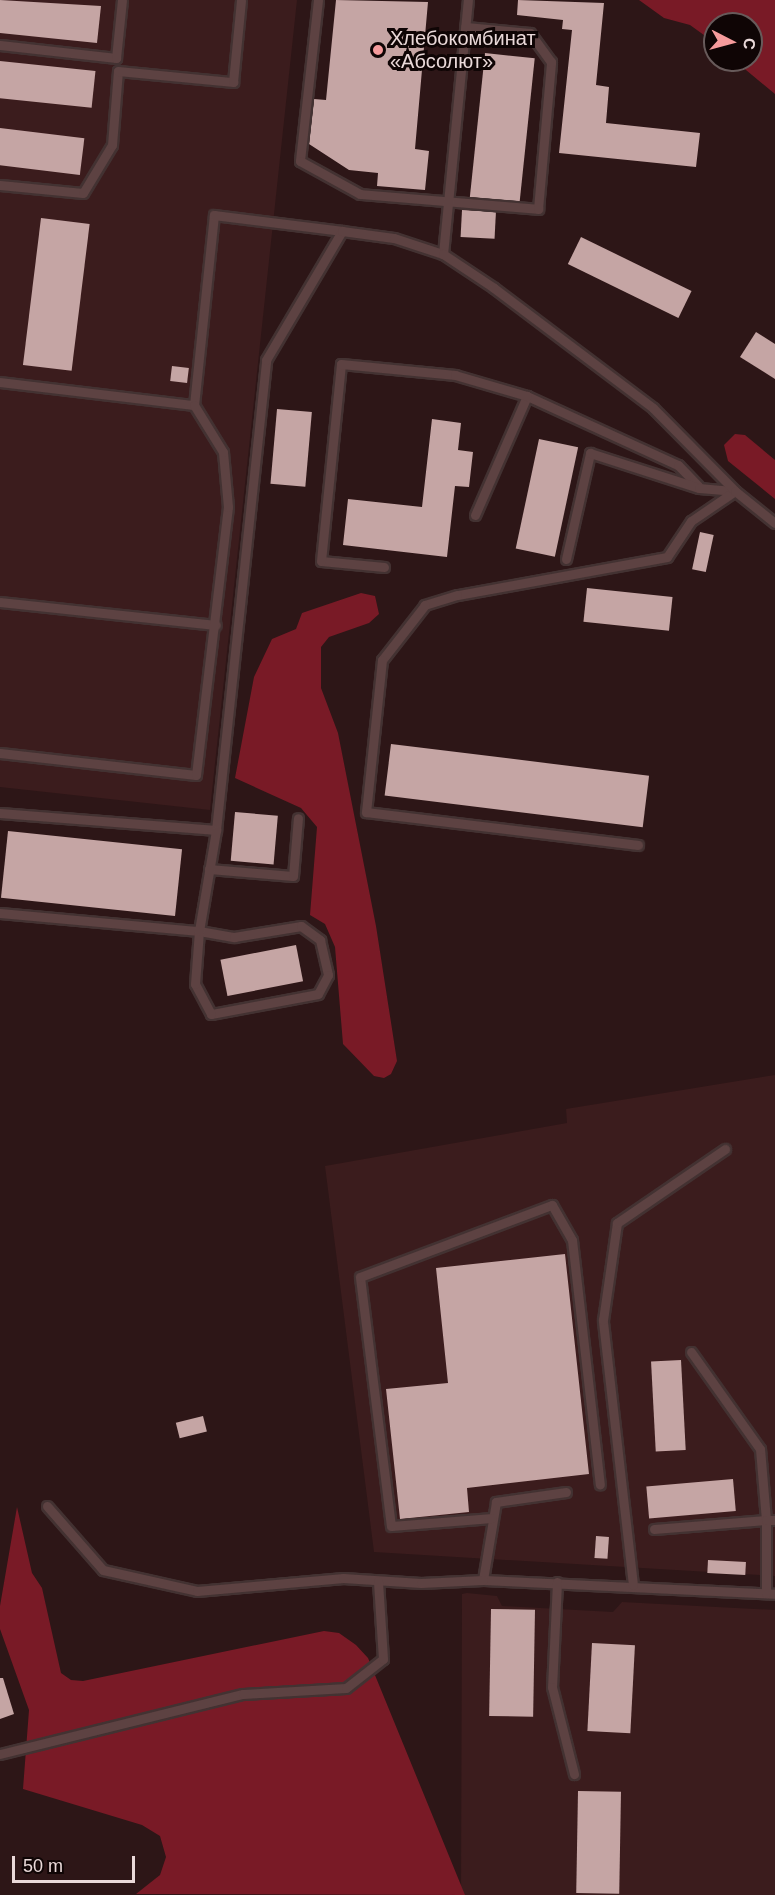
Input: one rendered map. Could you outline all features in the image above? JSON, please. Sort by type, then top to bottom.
[{"type":"lane","points":[[0,185],[83,193],[112,145],[118,70],[116,58],[122,0]]},
{"type":"lane","points":[[118,70],[233,82],[241,0]]},
{"type":"lane","points":[[318,0],[300,161],[360,194],[538,209],[551,62],[530,33],[465,27]]},
{"type":"lane","points":[[443,254],[446,201],[468,0]]},
{"type":"lane","points":[[0,45],[116,58]]},
{"type":"lane","points":[[0,753],[196,775],[216,626],[228,507],[223,452],[194,405],[214,215],[394,238],[443,254],[653,408],[735,491],[775,523]]},
{"type":"lane","points":[[0,913],[199,932],[234,937],[301,926],[320,940],[328,975],[318,994],[211,1014],[195,984],[199,932],[216,830],[266,360],[342,231]]},
{"type":"lane","points":[[384,567],[321,561],[341,364],[455,375],[527,396],[678,465],[699,488]]},
{"type":"lane","points":[[0,382],[194,405]]},
{"type":"lane","points":[[475,515],[527,396]]},
{"type":"lane","points":[[566,559],[590,453],[699,488],[735,491]]},
{"type":"lane","points":[[638,845],[366,812],[382,660],[425,605],[457,595],[667,557],[691,520],[735,491]]},
{"type":"lane","points":[[0,602],[216,626]]},
{"type":"lane","points":[[0,813],[216,830]]},
{"type":"lane","points":[[210,869],[292,876],[298,818]]},
{"type":"lane","points":[[633,1585],[603,1320],[618,1223],[725,1149]]},
{"type":"lane","points":[[492,1518],[391,1526],[360,1277],[552,1205],[572,1240],[600,1484]]},
{"type":"lane","points":[[47,1506],[103,1570],[197,1591],[343,1578],[378,1581],[557,1582],[770,1593],[771,1520],[759,1449],[691,1352]]},
{"type":"lane","points":[[483,1581],[496,1502],[566,1492]]},
{"type":"lane","points":[[654,1529],[771,1520]]},
{"type":"lane","points":[[0,1754],[243,1694],[346,1688],[382,1659],[378,1581]]},
{"type":"lane","points":[[557,1582],[552,1687],[574,1774]]},
{"type":"shaded area","points":[[0,0],[297,0],[210,810],[0,787]]},
{"type":"shaded area","points":[[639,0],[775,0],[775,94],[748,72],[763,72],[763,12],[703,12],[703,34],[690,25],[664,18]]},
{"type":"shaded area","points":[[735,434],[745,435],[775,460],[775,499],[728,461],[724,445]]},
{"type":"shaded area","points":[[361,593],[375,596],[379,614],[369,623],[329,637],[321,647],[321,688],[338,733],[376,926],[397,1061],[391,1074],[384,1078],[374,1076],[343,1044],[335,947],[325,924],[310,915],[317,827],[301,808],[235,778],[254,677],[272,639],[296,629],[302,613]]},
{"type":"shaded area","points":[[775,1075],[775,1576],[374,1552],[325,1166],[567,1123],[566,1109]]},
{"type":"shaded area","points":[[17,1507],[32,1573],[42,1588],[61,1673],[71,1680],[83,1681],[324,1631],[339,1633],[356,1645],[368,1658],[465,1895],[136,1894],[160,1875],[166,1857],[160,1836],[142,1825],[23,1789],[29,1710],[0,1629],[0,1606]]},
{"type":"shaded area","points":[[462,1594],[497,1596],[502,1606],[613,1612],[622,1602],[775,1610],[775,1895],[461,1895]]},
{"type":"building","points":[[0,0],[101,6],[97,43],[0,33]]},
{"type":"building","name":"Хлебокомбинат «Абсолют»","points":[[336,0],[428,2],[415,149],[429,151],[425,190],[377,186],[378,173],[349,170],[309,144],[314,99],[326,100]]},
{"type":"building","points":[[518,0],[604,3],[596,85],[609,87],[606,123],[700,133],[696,167],[559,153],[572,30],[562,29],[563,20],[517,15]]},
{"type":"building","points":[[485,53],[535,58],[520,202],[470,197]]},
{"type":"building","points":[[0,61],[95,71],[92,108],[0,98]]},
{"type":"building","points":[[0,128],[84,138],[80,175],[0,165]]},
{"type":"building","points":[[462,210],[496,212],[495,239],[461,237]]},
{"type":"building","points":[[41,218],[90,224],[72,371],[23,365]]},
{"type":"building","points":[[581,237],[692,291],[678,318],[568,264]]},
{"type":"building","points":[[756,332],[775,344],[775,379],[740,357]]},
{"type":"building","points":[[172,366],[189,368],[187,383],[170,381]]},
{"type":"building","points":[[277,409],[312,412],[305,487],[270,484]]},
{"type":"building","points":[[432,419],[461,423],[458,450],[473,452],[469,487],[455,486],[447,557],[343,545],[348,499],[422,507]]},
{"type":"building","points":[[539,439],[578,447],[555,557],[516,549]]},
{"type":"building","points":[[700,532],[714,535],[706,572],[692,569]]},
{"type":"building","points":[[587,588],[673,597],[669,631],[583,622]]},
{"type":"building","points":[[391,744],[649,776],[643,827],[385,796]]},
{"type":"building","points":[[235,812],[278,816],[274,865],[231,861]]},
{"type":"building","points":[[8,831],[182,849],[175,916],[1,898]]},
{"type":"building","points":[[296,945],[303,981],[227,996],[220,960]]},
{"type":"building","points":[[565,1254],[589,1474],[467,1488],[469,1512],[400,1519],[386,1389],[448,1383],[436,1268]]},
{"type":"building","points":[[681,1360],[686,1450],[656,1451],[651,1362]]},
{"type":"building","points":[[203,1416],[207,1432],[180,1438],[176,1423]]},
{"type":"building","points":[[733,1479],[736,1511],[649,1518],[646,1487]]},
{"type":"building","points":[[596,1536],[609,1537],[607,1559],[594,1558]]},
{"type":"building","points":[[708,1560],[746,1562],[745,1575],[707,1573]]},
{"type":"building","points":[[491,1609],[535,1610],[533,1717],[489,1716]]},
{"type":"building","points":[[592,1643],[635,1645],[630,1733],[587,1731]]},
{"type":"building","points":[[0,1678],[3,1678],[14,1714],[0,1719]]},
{"type":"building","points":[[578,1791],[621,1792],[619,1894],[576,1893]]},
{"type":"place","name":"Хлебокомбинат «Абсолют»","points":[[378,50]]}]
